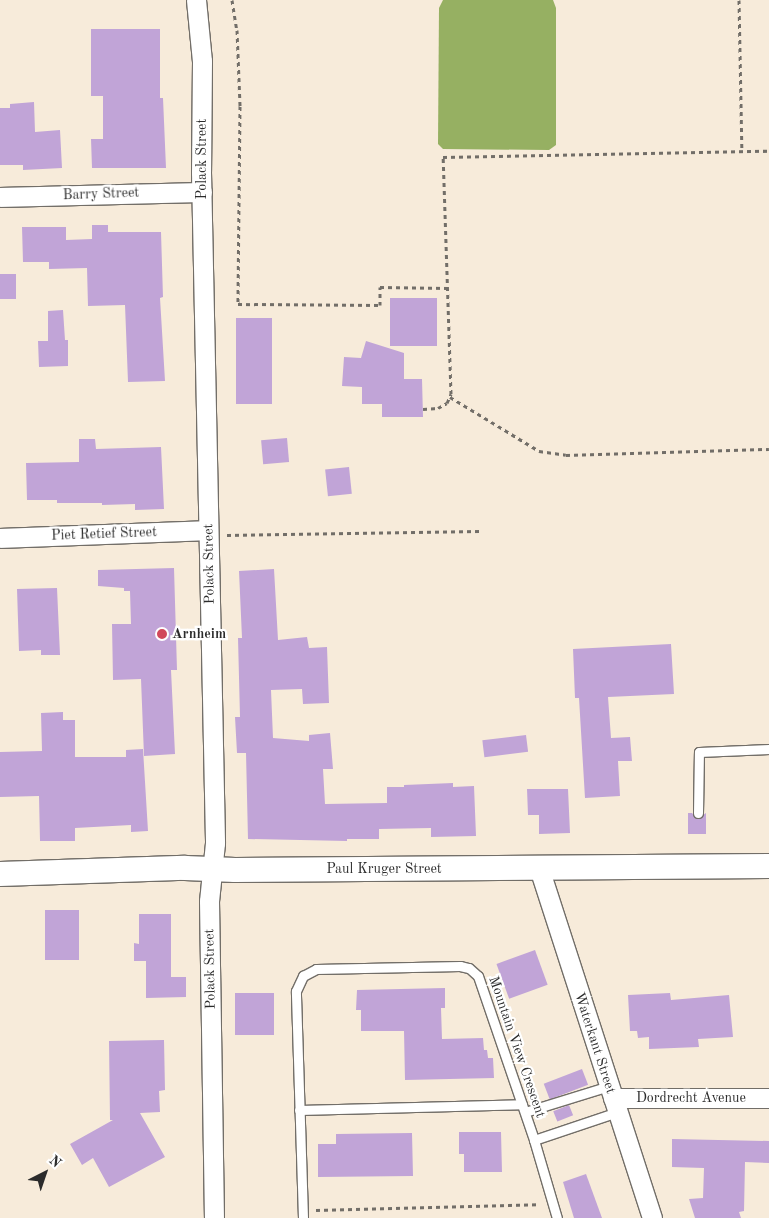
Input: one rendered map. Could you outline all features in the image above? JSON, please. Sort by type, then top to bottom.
[{"type":"street","name":"Polack Street","points":[[196,0],[202,61],[202,192],[215,843],[208,901],[214,1218]]},
{"type":"street","name":"Barry Street","points":[[0,196],[202,192]]},
{"type":"street","name":"Piet Retief Street","points":[[0,538],[209,533]]},
{"type":"street","name":"Paul Kruger Street","points":[[0,874],[212,869],[769,866]]},
{"type":"street","name":"Waterkant Street","points":[[539,868],[652,1218]]},
{"type":"street","name":"Dordrecht Avenue","points":[[613,1099],[769,1098]]},
{"type":"lane","points":[[698,813],[698,752],[769,749]]},
{"type":"lane","name":"Mountain View Crescent","points":[[302,1214],[296,991],[298,984],[309,972],[345,968],[460,966],[474,971],[480,982],[524,1108],[557,1218]]},
{"type":"lane","points":[[299,1110],[524,1108],[613,1099]]},
{"type":"lane","points":[[534,1140],[613,1099]]},
{"type":"path","points":[[232,0],[236,30],[240,106],[238,304],[380,305],[380,287],[448,288]]},
{"type":"path","points":[[738,0],[742,151]]},
{"type":"path","points":[[423,408],[438,408],[447,403],[450,397],[443,157],[769,151]]},
{"type":"path","points":[[450,397],[539,451],[566,455],[769,449]]},
{"type":"path","points":[[209,533],[480,531]]},
{"type":"path","points":[[302,1214],[553,1204]]},
{"type":"green space","points":[[443,0],[553,0],[556,8],[556,145],[549,150],[443,149],[438,144],[439,8]]},
{"type":"building","points":[[91,29],[160,29],[160,98],[163,98],[166,168],[92,168],[91,139],[103,139],[103,96],[91,96]]},
{"type":"building","points":[[34,102],[35,132],[60,130],[62,168],[23,170],[23,165],[0,165],[0,108],[10,108],[10,104]]},
{"type":"building","points":[[92,225],[108,225],[108,232],[161,232],[163,297],[160,298],[165,381],[128,382],[125,305],[88,306],[87,268],[49,269],[49,262],[23,262],[22,227],[66,227],[66,240],[92,239]]},
{"type":"building","points":[[0,274],[16,274],[16,299],[0,299]]},
{"type":"building","points":[[390,298],[437,298],[437,346],[390,346]]},
{"type":"building","points":[[63,310],[65,340],[68,340],[68,366],[39,367],[38,341],[48,341],[48,311]]},
{"type":"building","points":[[236,318],[272,318],[272,404],[236,404]]},
{"type":"building","points":[[366,341],[404,353],[404,379],[422,379],[423,417],[382,417],[382,404],[362,404],[362,387],[342,386],[344,357],[361,358]]},
{"type":"building","points":[[287,438],[289,462],[263,464],[261,440]]},
{"type":"building","points":[[79,439],[95,439],[96,449],[161,447],[164,509],[135,510],[135,504],[102,505],[102,503],[57,503],[57,500],[27,500],[26,463],[79,462]]},
{"type":"building","points":[[349,467],[352,494],[328,496],[325,470]]},
{"type":"building","points":[[174,568],[177,670],[171,670],[175,754],[144,756],[141,679],[113,680],[112,624],[131,624],[130,591],[124,591],[124,588],[98,586],[98,570]]},
{"type":"building","points":[[274,569],[278,640],[307,637],[309,648],[327,647],[329,703],[303,704],[302,689],[271,690],[273,738],[309,741],[309,735],[330,733],[333,769],[323,769],[325,804],[387,803],[387,787],[453,783],[453,787],[474,786],[476,836],[431,837],[431,828],[379,829],[379,839],[347,839],[347,841],[248,839],[246,753],[237,753],[235,717],[240,717],[238,638],[242,638],[239,571]]},
{"type":"building","points":[[57,588],[60,655],[41,655],[41,650],[19,651],[17,589]]},
{"type":"building","points":[[671,644],[674,694],[608,697],[611,738],[630,737],[632,761],[618,761],[620,796],[585,798],[579,698],[575,698],[573,649]]},
{"type":"building","points":[[63,712],[63,720],[75,720],[75,757],[126,757],[126,750],[143,749],[148,831],[131,832],[131,825],[75,828],[75,841],[40,841],[39,796],[0,797],[0,752],[42,751],[41,713]]},
{"type":"building","points":[[526,735],[528,752],[484,757],[482,740]]},
{"type":"building","points":[[527,789],[568,789],[570,833],[539,834],[539,815],[528,815]]},
{"type":"building","points":[[688,813],[692,813],[697,819],[706,813],[706,834],[688,834]]},
{"type":"building","points":[[45,910],[79,910],[79,960],[45,960]]},
{"type":"building","points":[[139,914],[171,914],[171,977],[186,977],[186,997],[146,998],[146,961],[134,961],[134,943],[139,944]]},
{"type":"building","points":[[535,950],[548,985],[509,999],[496,964]]},
{"type":"building","points":[[445,988],[445,1008],[441,1008],[442,1039],[483,1038],[484,1050],[487,1050],[488,1058],[493,1058],[494,1078],[405,1080],[404,1031],[361,1031],[361,1010],[356,1010],[357,990]]},
{"type":"building","points":[[235,993],[274,993],[274,1035],[235,1035]]},
{"type":"building","points":[[670,993],[671,1000],[729,995],[733,1037],[698,1039],[699,1047],[649,1049],[649,1037],[638,1038],[637,1031],[630,1031],[628,995]]},
{"type":"building","points":[[164,1040],[165,1090],[159,1091],[160,1112],[140,1113],[165,1157],[109,1187],[93,1158],[82,1165],[70,1144],[113,1120],[110,1120],[109,1041]]},
{"type":"building","points":[[582,1069],[588,1085],[550,1100],[544,1084]]},
{"type":"building","points":[[569,1105],[573,1115],[557,1122],[553,1111]]},
{"type":"building","points":[[459,1132],[501,1132],[502,1172],[464,1172],[464,1154],[459,1154]]},
{"type":"building","points":[[412,1133],[413,1176],[318,1177],[318,1144],[336,1144],[336,1134]]},
{"type":"building","points":[[672,1139],[769,1141],[769,1163],[745,1162],[744,1211],[739,1212],[741,1218],[695,1218],[689,1199],[703,1198],[704,1168],[672,1167]]},
{"type":"building","points":[[586,1174],[602,1218],[574,1218],[563,1182]]},
{"type":"place","name":"Arnheim","points":[[162,634]]}]
